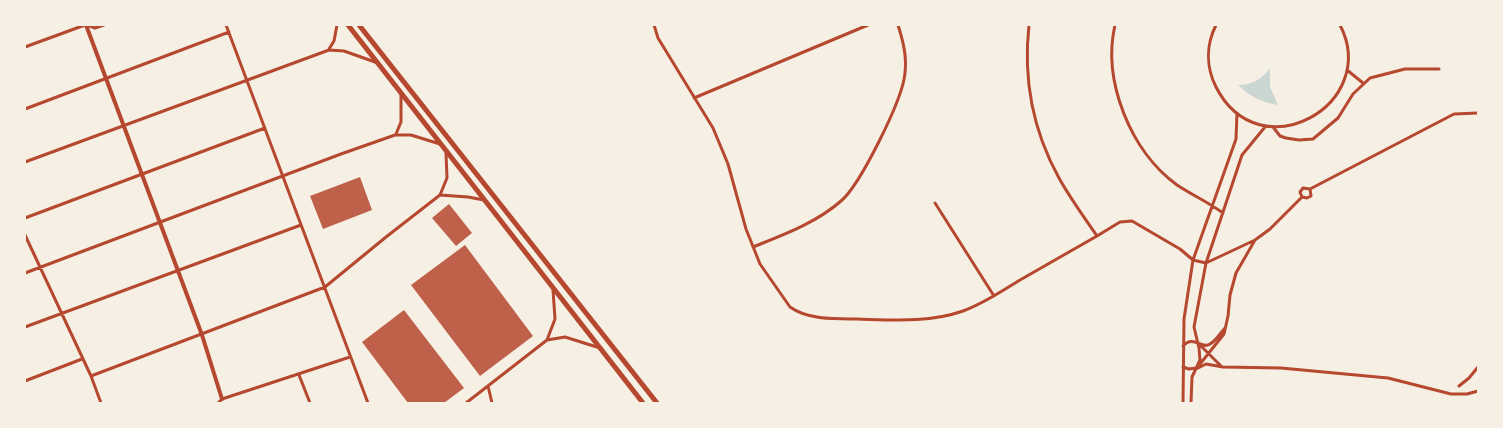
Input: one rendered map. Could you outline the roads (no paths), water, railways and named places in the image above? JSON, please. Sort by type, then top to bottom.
[{"type":"main road","points":[[348,25],[643,403]]},
{"type":"main road","points":[[359,25],[657,403]]},
{"type":"street","points":[[86,25],[202,335],[222,399]]},
{"type":"street","points":[[25,48],[86,25],[94,28],[104,25]]},
{"type":"street","points":[[226,25],[368,403]]},
{"type":"street","points":[[329,50],[334,41],[337,25]]},
{"type":"street","points":[[654,25],[658,38],[713,128],[728,164],[753,248],[760,264],[790,306],[797,312],[806,315],[843,319],[925,319],[962,311],[994,296],[1120,222],[1132,221],[1180,249],[1193,260],[1206,263],[1255,240],[1270,229],[1302,197],[1311,196],[1310,189]]},
{"type":"street","points":[[694,98],[868,25]]},
{"type":"street","points":[[753,248],[808,222],[834,207],[851,191],[897,104],[902,87],[905,75],[905,51],[898,25]]},
{"type":"street","points":[[1029,25],[1026,57],[1032,109],[1038,132],[1060,180],[1097,236]]},
{"type":"street","points":[[1115,25],[1113,33],[1115,85],[1124,115],[1134,136],[1147,154],[1177,184],[1223,213]]},
{"type":"street","points":[[1216,25],[1211,35],[1208,57],[1211,78],[1221,98],[1237,113],[1249,122],[1265,127],[1300,123],[1319,113],[1335,98],[1345,78],[1348,56],[1345,34],[1340,25]]},
{"type":"street","points":[[25,109],[229,32]]},
{"type":"street","points":[[25,162],[329,50],[350,52],[377,63]]},
{"type":"street","points":[[1273,127],[1280,136],[1286,138],[1299,140],[1313,139],[1338,118],[1354,94],[1370,78],[1404,69],[1439,69]]},
{"type":"street","points":[[1346,70],[1363,83]]},
{"type":"street","points":[[395,135],[401,122],[401,94]]},
{"type":"street","points":[[1183,403],[1184,318],[1193,260],[1236,139],[1237,113]]},
{"type":"street","points":[[1302,197],[1300,192],[1303,188],[1310,189],[1454,114],[1478,113]]},
{"type":"street","points":[[1191,403],[1191,386],[1195,369],[1200,360],[1194,327],[1206,263],[1242,156],[1265,127]]},
{"type":"street","points":[[25,218],[265,128]]},
{"type":"street","points":[[25,273],[395,135],[411,136],[440,144]]},
{"type":"street","points":[[91,376],[324,287],[440,195],[447,178],[446,151]]},
{"type":"street","points":[[440,195],[485,200]]},
{"type":"street","points":[[935,202],[994,296]]},
{"type":"street","points":[[25,327],[301,224]]},
{"type":"street","points":[[25,236],[91,376],[101,403]]},
{"type":"street","points":[[1195,369],[1224,334],[1230,295],[1236,273],[1255,240]]},
{"type":"street","points":[[547,340],[554,319],[553,288]]},
{"type":"street","points":[[1183,347],[1189,342],[1196,342],[1204,346],[1210,345],[1225,328]]},
{"type":"street","points":[[466,403],[547,340],[565,337],[600,348]]},
{"type":"street","points":[[1196,342],[1223,367]]},
{"type":"street","points":[[218,403],[222,399],[350,357]]},
{"type":"street","points":[[25,381],[82,359]]},
{"type":"street","points":[[1182,367],[1195,369],[1206,364],[1223,367],[1281,368],[1388,378],[1451,394],[1467,394],[1478,391]]},
{"type":"street","points":[[1459,386],[1478,367]]},
{"type":"street","points":[[299,374],[310,403]]},
{"type":"street","points":[[488,386],[492,403]]}]
